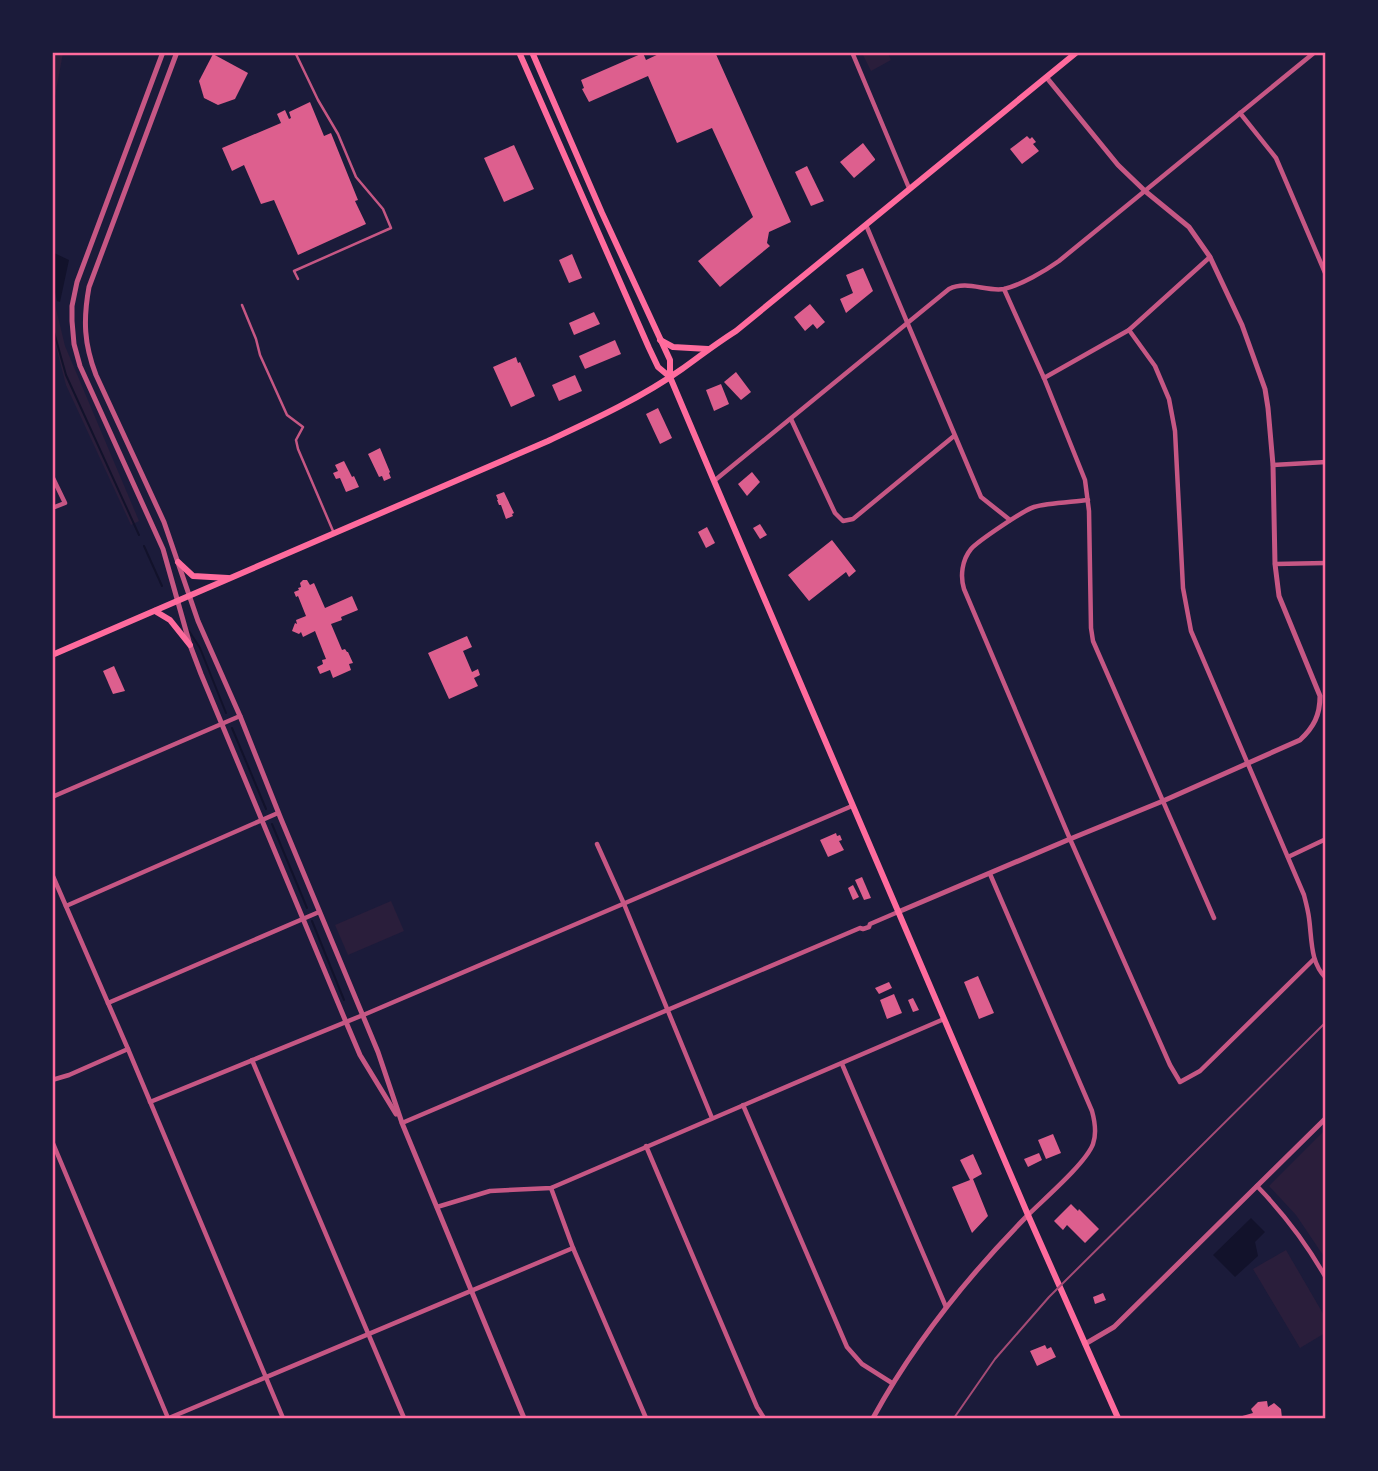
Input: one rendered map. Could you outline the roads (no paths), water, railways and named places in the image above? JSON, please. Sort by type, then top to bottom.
[{"type":"main road","points":[[519,52],[659,367],[670,377]]},
{"type":"main road","points":[[532,52],[670,360],[670,377],[852,806],[1118,1419]]},
{"type":"main road","points":[[52,655],[548,441],[597,418],[670,377],[736,331],[1077,52]]},
{"type":"main road","points":[[587,205],[597,201]]},
{"type":"main road","points":[[591,214],[601,209]]},
{"type":"main road","points":[[660,340],[683,349],[708,349]]},
{"type":"main road","points":[[178,562],[193,576],[233,578]]},
{"type":"main road","points":[[155,611],[170,620],[190,645]]},
{"type":"street","points":[[177,52],[89,287],[85,306],[88,354],[164,522],[198,621],[240,716],[378,1052],[402,1123],[524,1419]]},
{"type":"street","points":[[852,52],[909,188]]},
{"type":"street","points":[[714,481],[949,289],[956,286],[1004,289],[1045,271],[1315,52]]},
{"type":"street","points":[[173,62],[162,55],[77,282],[72,306],[74,344],[88,387],[163,549],[190,645],[345,1022],[360,1055],[402,1123]]},
{"type":"street","points":[[402,1123],[1163,802],[1300,740],[1310,731],[1320,707],[1320,696],[1279,596],[1275,564],[1273,465],[1265,389],[1242,325],[1210,257],[1189,227],[1118,165],[1047,78]]},
{"type":"street","points":[[1240,113],[1276,158],[1325,275]]},
{"type":"street","points":[[102,212],[114,216]]},
{"type":"street","points":[[866,225],[981,497],[1010,520]]},
{"type":"street","points":[[1044,377],[1129,330],[1210,257]]},
{"type":"street","points":[[1004,289],[1044,377],[1085,480],[1093,641],[1214,918]]},
{"type":"street","points":[[1129,330],[1155,366],[1169,399],[1175,431],[1183,588],[1191,631],[1304,895],[1314,959],[1325,978]]},
{"type":"street","points":[[88,387],[96,375]]},
{"type":"street","points":[[791,419],[835,513],[843,521],[853,519],[954,436]]},
{"type":"street","points":[[123,462],[134,457]]},
{"type":"street","points":[[1273,465],[1325,462]]},
{"type":"street","points":[[52,476],[65,503],[52,508]]},
{"type":"street","points":[[1088,500],[1034,507],[1010,520],[971,548],[963,565],[961,579],[1070,839],[1180,1082],[1200,1071],[1314,959]]},
{"type":"street","points":[[1275,564],[1325,563]]},
{"type":"street","points":[[52,797],[240,716]]},
{"type":"street","points":[[150,1102],[362,1015],[852,806]]},
{"type":"street","points":[[66,906],[278,813]]},
{"type":"street","points":[[1288,857],[1325,839]]},
{"type":"street","points":[[597,844],[712,1118]]},
{"type":"street","points":[[52,874],[282,1419]]},
{"type":"street","points":[[873,1419],[892,1383],[946,1307],[989,1255],[1084,1159],[1093,1144],[1095,1128],[1092,1111],[990,874]]},
{"type":"street","points":[[108,1003],[319,912]]},
{"type":"street","points":[[437,1207],[491,1191],[551,1188],[944,1019]]},
{"type":"street","points":[[52,1080],[128,1049]]},
{"type":"street","points":[[252,1060],[404,1419]]},
{"type":"street","points":[[842,1063],[946,1307]]},
{"type":"street","points":[[743,1105],[847,1346],[862,1364],[892,1383]]},
{"type":"street","points":[[1085,1344],[1114,1327],[1325,1118]]},
{"type":"street","points":[[52,1141],[168,1419],[573,1248]]},
{"type":"street","points":[[646,1146],[764,1419]]},
{"type":"street","points":[[1257,1186],[1290,1223],[1325,1278]]},
{"type":"street","points":[[551,1188],[573,1248],[646,1419]]},
{"type":"lane","points":[[295,52],[338,134],[356,177],[383,209],[391,228],[294,271],[298,279]]},
{"type":"lane","points":[[242,305],[260,355],[287,415],[303,427],[296,440],[298,449],[335,534]]},
{"type":"waterway","points":[[52,325],[66,375],[139,535]]},
{"type":"waterway","points":[[144,546],[162,586]]},
{"type":"waterway","points":[[189,631],[200,648],[226,713]]},
{"type":"waterway","points":[[232,728],[266,809]]},
{"type":"waterway","points":[[272,824],[307,908]]},
{"type":"waterway","points":[[312,921],[344,1000]]},
{"type":"railway","points":[[954,1418],[995,1359],[1049,1297],[1326,1022]]}]
